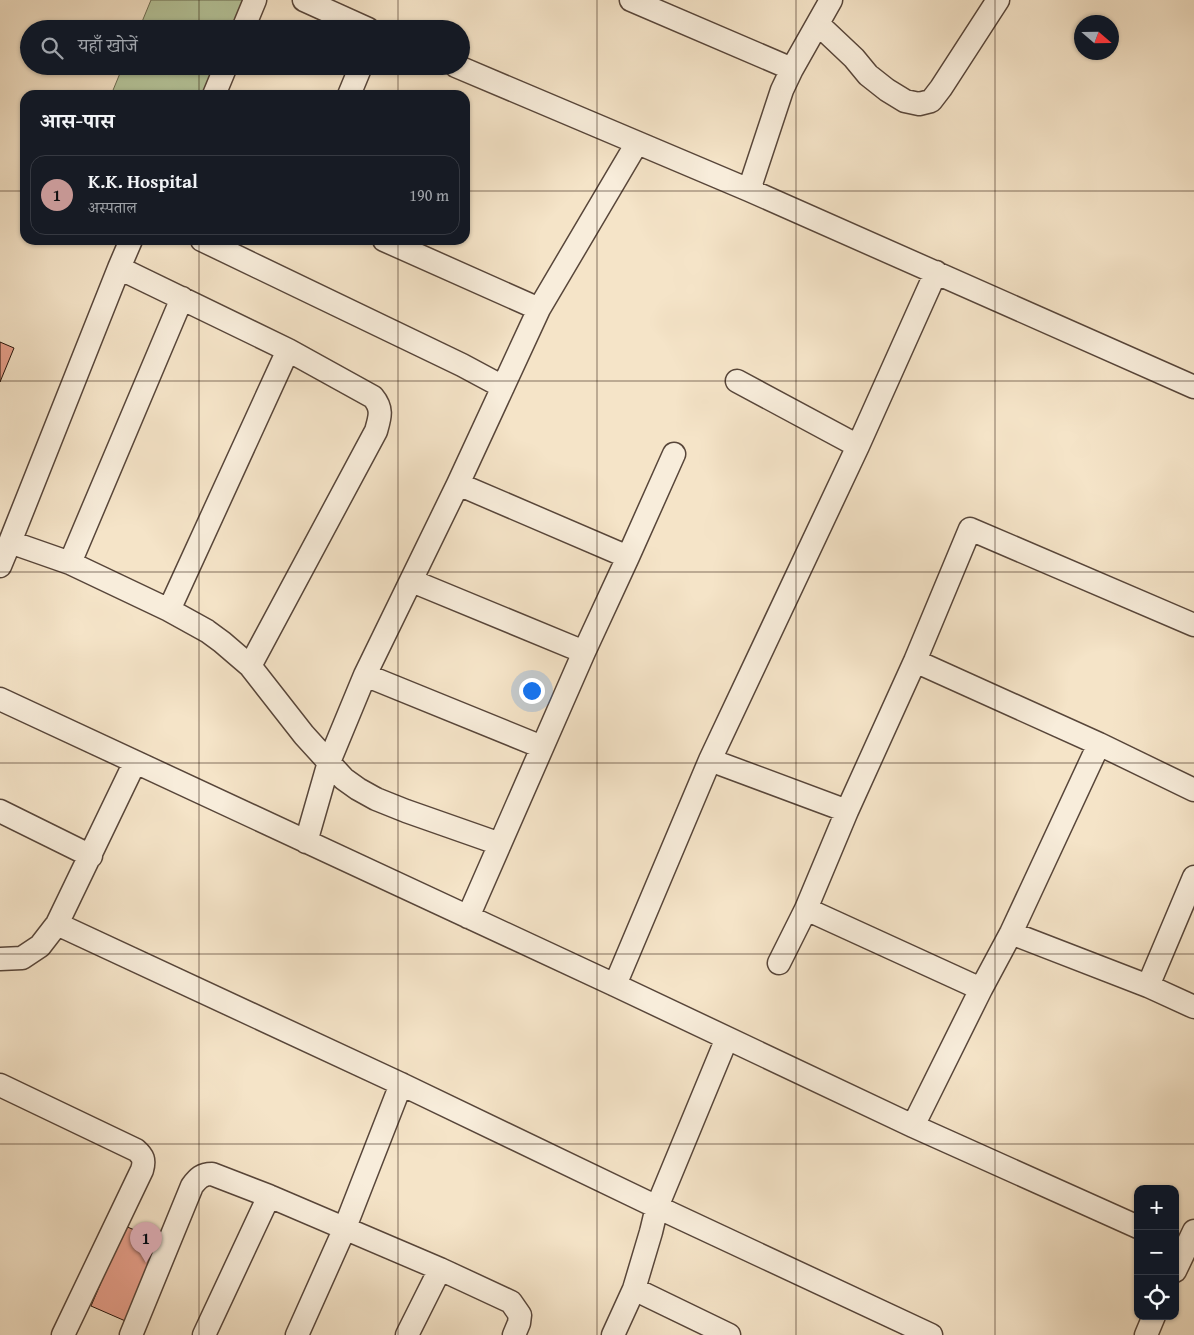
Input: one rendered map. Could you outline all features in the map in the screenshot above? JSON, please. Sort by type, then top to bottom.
[{"type":"street","points":[[246,20],[255,0]]},
{"type":"street","points":[[304,0],[348,20]]},
{"type":"street","points":[[631,0],[664,6],[792,69]]},
{"type":"street","points":[[749,190],[782,90],[831,0]]},
{"type":"street","points":[[818,24],[854,58],[868,75],[905,101],[919,104],[931,101],[941,88],[998,0]]},
{"type":"street","points":[[470,72],[749,190],[1194,387]]},
{"type":"street","points":[[216,90],[222,75]]},
{"type":"street","points":[[351,90],[357,75]]},
{"type":"street","points":[[306,842],[329,762],[365,675],[412,581],[539,309],[637,143]]},
{"type":"street","points":[[0,566],[129,245]]},
{"type":"street","points":[[212,245],[462,365],[503,387]]},
{"type":"street","points":[[395,245],[539,309]]},
{"type":"street","points":[[119,268],[288,350],[373,397],[379,404],[380,416],[376,432],[250,666]]},
{"type":"street","points":[[615,985],[710,760],[858,446],[936,272]]},
{"type":"street","points":[[70,563],[182,298]]},
{"type":"street","points":[[169,610],[288,350]]},
{"type":"street","points":[[737,381],[858,446]]},
{"type":"street","points":[[468,917],[584,652],[674,454]]},
{"type":"street","points":[[458,484],[628,556]]},
{"type":"street","points":[[779,963],[806,909],[847,811],[915,662],[970,529],[1194,625]]},
{"type":"street","points":[[10,542],[70,563],[169,610],[207,631],[250,666],[293,721],[344,779],[358,789],[406,811],[500,844]]},
{"type":"street","points":[[412,581],[584,652]]},
{"type":"street","points":[[915,662],[1100,744],[1194,790]]},
{"type":"street","points":[[365,675],[542,747]]},
{"type":"street","points":[[0,699],[913,1126],[1134,1225]]},
{"type":"street","points":[[913,1126],[1011,933],[1100,744]]},
{"type":"street","points":[[710,760],[847,811]]},
{"type":"street","points":[[0,959],[22,958],[40,946],[57,924],[136,762]]},
{"type":"street","points":[[0,811],[91,856]]},
{"type":"street","points":[[1148,986],[1194,877]]},
{"type":"street","points":[[806,909],[981,989]]},
{"type":"street","points":[[57,924],[401,1084],[657,1208],[931,1335]]},
{"type":"street","points":[[1011,933],[1148,986],[1194,1007]]},
{"type":"street","points":[[612,1335],[634,1289],[657,1208],[727,1038]]},
{"type":"street","points":[[297,1335],[344,1230],[401,1084]]},
{"type":"street","points":[[0,1085],[136,1150],[142,1156],[144,1163],[63,1335]]},
{"type":"street","points":[[131,1335],[192,1186],[200,1176],[205,1174],[212,1174],[269,1196],[344,1230],[440,1269],[511,1302],[520,1315],[520,1323],[514,1335]]},
{"type":"street","points":[[204,1335],[269,1196]]},
{"type":"street","points":[[1179,1259],[1185,1241]]},
{"type":"street","points":[[407,1335],[440,1269]]},
{"type":"street","points":[[634,1289],[730,1335]]},
{"type":"street","points":[[1146,1335],[1152,1320]]},
{"type":"green space","points":[[151,0],[255,0],[247,20],[143,20]]},
{"type":"green space","points":[[119,75],[224,75],[217,90],[113,90]]},
{"type":"building","points":[[0,342],[14,348],[0,382]]},
{"type":"building","points":[[125,1226],[163,1242],[130,1323],[91,1306]]},
{"type":"place","name":"K.K. Hospital","points":[[146,1263]]}]
